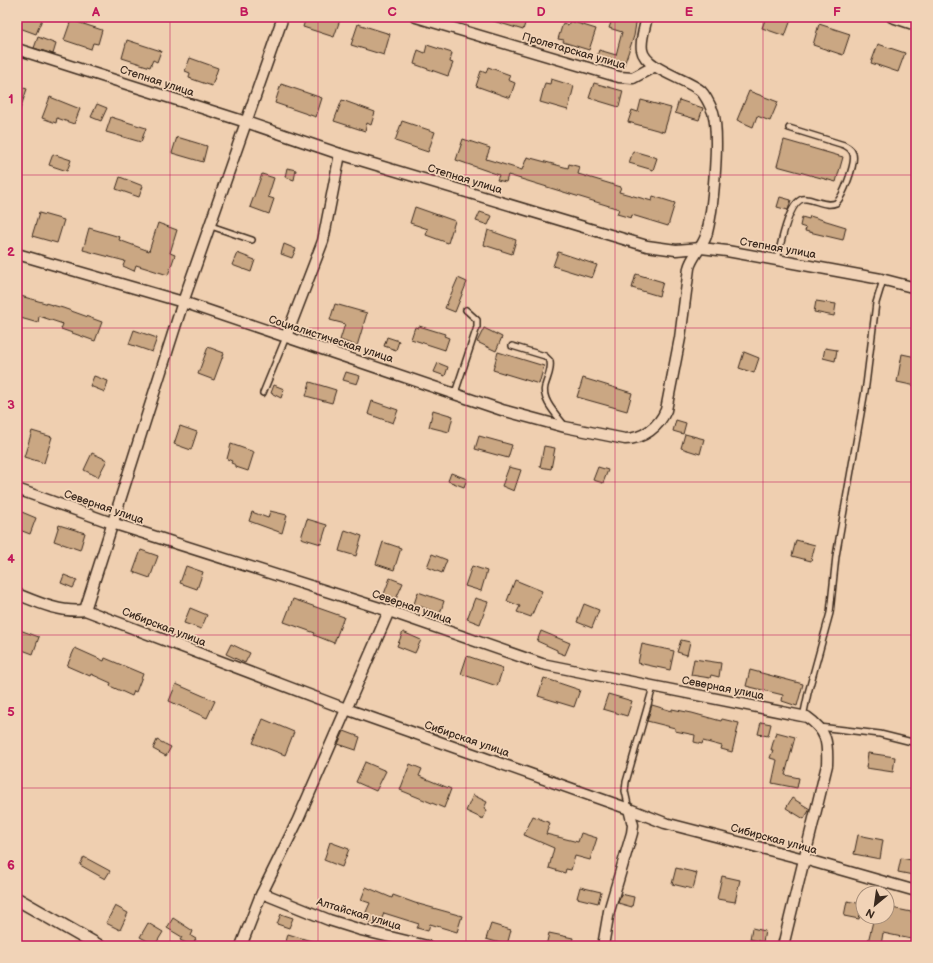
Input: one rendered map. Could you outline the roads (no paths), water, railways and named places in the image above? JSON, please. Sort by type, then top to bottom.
[{"type":"street","points":[[85,610],[183,302],[211,226],[283,17]]},
{"type":"street","name":"Пролетарская улица","points":[[416,17],[619,77],[633,78],[655,66]]},
{"type":"street","points":[[647,17],[642,50],[646,59],[655,66],[700,90],[705,96],[712,112],[715,124],[714,172],[708,227],[701,248]]},
{"type":"street","points":[[892,17],[916,25]]},
{"type":"street","name":"Степная улица","points":[[17,49],[246,122],[340,154],[647,246],[676,250],[701,248],[777,260],[916,288]]},
{"type":"street","points":[[286,337],[323,241],[340,154]]},
{"type":"street","name":"Социалистическая улица","points":[[17,254],[183,302],[502,410],[565,427],[625,439],[639,437],[653,428],[663,417],[666,410],[680,338],[689,268],[693,258],[701,248]]},
{"type":"street","name":"Северная улица","points":[[17,489],[112,523],[388,611],[542,664],[805,717]]},
{"type":"street","name":"Сибирская улица","points":[[17,594],[46,606],[71,612],[85,610],[346,709],[665,823],[804,859],[916,891]]},
{"type":"street","points":[[241,946],[262,893],[297,822],[388,611]]},
{"type":"street","points":[[783,946],[827,765],[828,745],[818,727],[805,717]]},
{"type":"street","points":[[603,946],[610,911],[632,833],[633,821],[629,809]]},
{"type":"street","name":"Алтайская улица","points":[[262,893],[336,922],[427,946]]},
{"type":"street","points":[[17,899],[99,946]]},
{"type":"lane","points":[[777,260],[794,205],[797,201],[804,198],[828,205],[836,203],[843,195],[853,158],[851,150],[844,145],[789,128]]},
{"type":"lane","points":[[211,226],[252,240]]},
{"type":"lane","points":[[805,717],[810,683],[830,613],[836,556],[866,385],[876,303],[882,280]]},
{"type":"lane","points":[[455,393],[477,327],[477,320],[466,310]]},
{"type":"lane","points":[[263,393],[286,337]]},
{"type":"lane","points":[[512,346],[545,356],[550,361],[550,370],[544,388],[544,397],[565,427]]},
{"type":"lane","points":[[629,809],[626,800],[626,782],[653,687]]},
{"type":"lane","points":[[818,727],[880,734],[916,743]]}]
